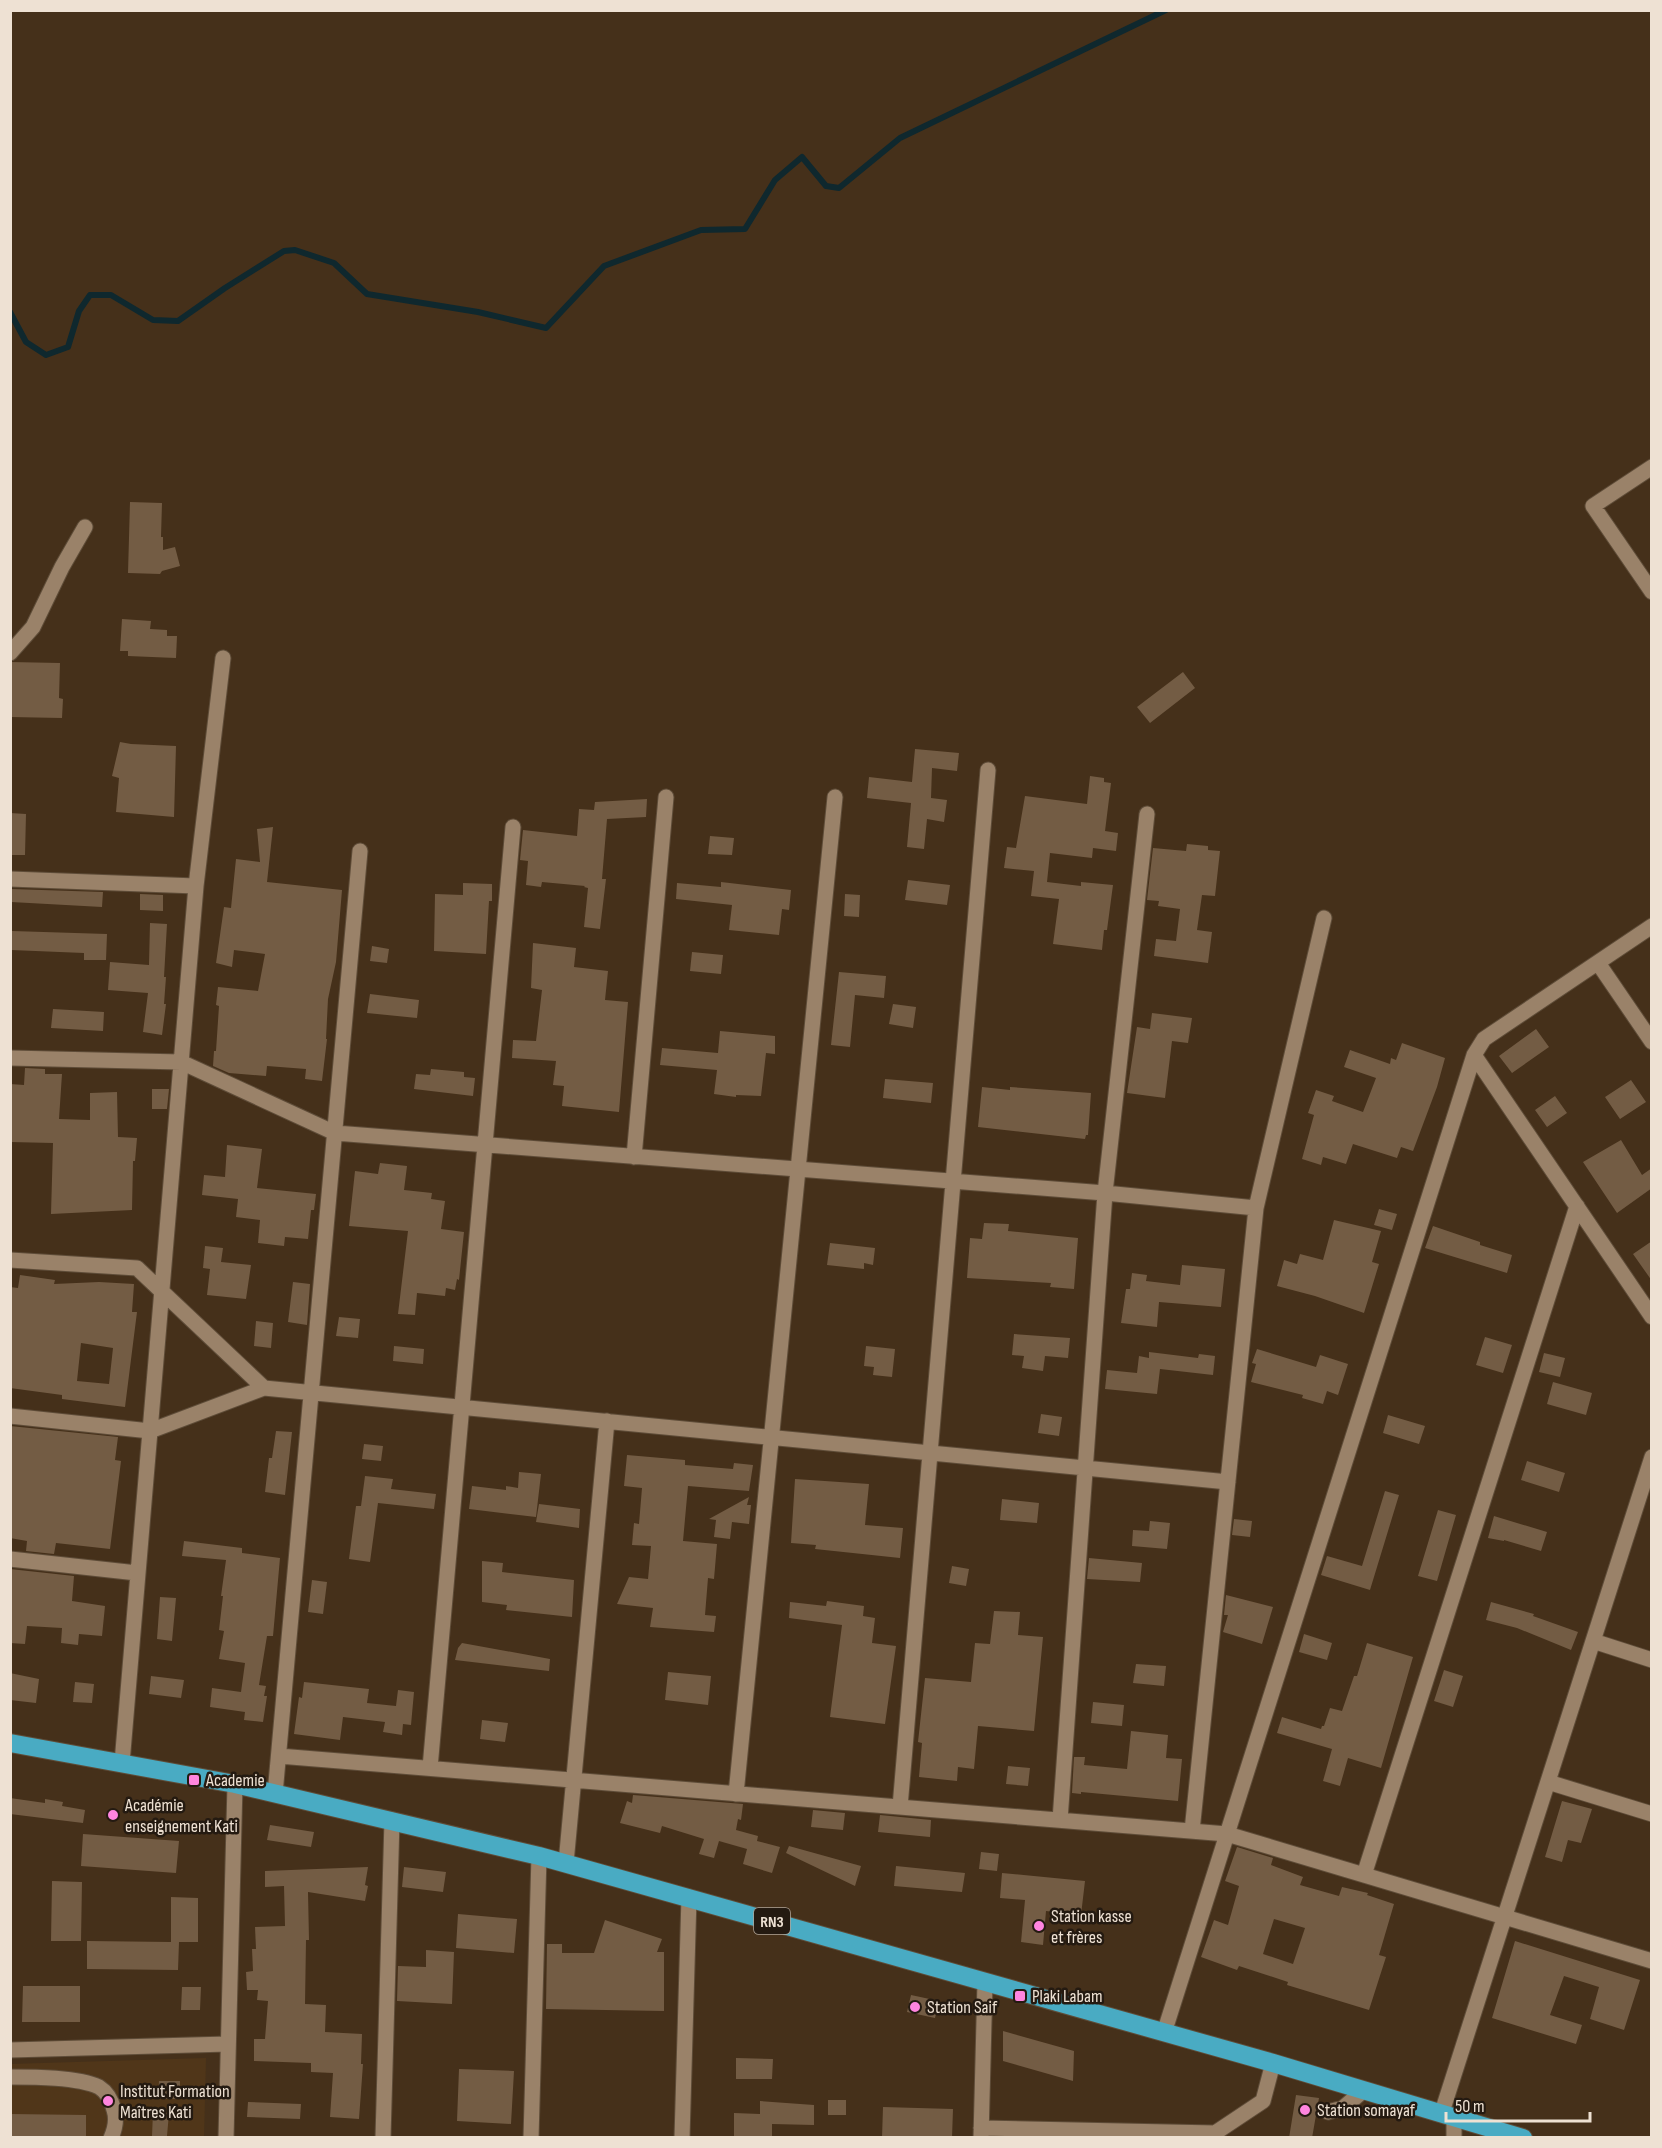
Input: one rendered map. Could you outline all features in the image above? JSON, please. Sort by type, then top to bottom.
[{"type":"highway","name":"RN3","points":[[10,1743],[236,1784],[566,1863],[1273,2063],[1523,2138]]},
{"type":"street","points":[[1652,467],[1593,506],[1652,592]]},
{"type":"street","points":[[10,653],[33,627],[62,567],[85,527]]},
{"type":"street","points":[[122,1763],[196,886],[223,658]]},
{"type":"street","points":[[900,1807],[988,770]]},
{"type":"street","points":[[634,1157],[666,797]]},
{"type":"street","points":[[736,1794],[835,797]]},
{"type":"street","points":[[1059,1820],[1105,1193],[1147,814]]},
{"type":"street","points":[[430,1768],[513,827]]},
{"type":"street","points":[[275,1794],[360,851]]},
{"type":"street","points":[[10,879],[196,886]]},
{"type":"street","points":[[1192,1831],[1256,1208],[1324,918]]},
{"type":"street","points":[[1164,2033],[1474,1055],[1484,1039],[1652,926]]},
{"type":"street","points":[[1598,963],[1652,1042]]},
{"type":"street","points":[[1474,1055],[1652,1317]]},
{"type":"street","points":[[10,1058],[181,1062],[335,1133],[1105,1193],[1256,1208]]},
{"type":"street","points":[[1364,1875],[1577,1206]]},
{"type":"street","points":[[10,1260],[137,1268],[264,1388]]},
{"type":"street","points":[[10,1416],[150,1431],[264,1388],[1228,1482]]},
{"type":"street","points":[[566,1863],[607,1421]]},
{"type":"street","points":[[1454,2138],[1448,2115],[1505,1917],[1652,1457]]},
{"type":"street","points":[[10,1559],[137,1573]]},
{"type":"street","points":[[1593,1641],[1652,1660]]},
{"type":"street","points":[[279,1756],[1227,1834],[1652,1961]]},
{"type":"street","points":[[1548,1782],[1652,1814]]},
{"type":"street","points":[[226,2138],[236,1784]]},
{"type":"street","points":[[383,2138],[392,1820]]},
{"type":"street","points":[[531,2138],[539,1856]]},
{"type":"street","points":[[682,2138],[689,1897]]},
{"type":"street","points":[[985,1982],[981,2133],[1215,2133],[1263,2101],[1273,2063]]},
{"type":"street","points":[[10,2050],[228,2044]]},
{"type":"street","points":[[10,2077],[38,2077],[83,2082],[101,2088],[112,2101],[116,2116],[111,2138]]},
{"type":"street","points":[[1328,2112],[1343,2108],[1364,2090]]},
{"type":"shaded area","name":"Institut Formation Maîtres Kati","points":[[206,2058],[204,2137],[11,2137],[10,2064]]},
{"type":"building","points":[[130,502],[162,503],[163,550],[175,547],[180,566],[162,571],[160,574],[128,573]]},
{"type":"building","points":[[122,619],[151,621],[150,629],[167,630],[167,636],[177,636],[176,658],[128,656],[128,651],[120,651]]},
{"type":"building","points":[[10,662],[60,663],[59,698],[63,699],[62,718],[10,717]]},
{"type":"building","points":[[1183,672],[1195,688],[1150,723],[1137,707]]},
{"type":"building","points":[[120,742],[176,746],[174,817],[116,812],[119,778],[112,776]]},
{"type":"building","points":[[915,749],[959,753],[957,771],[932,768],[931,798],[947,800],[944,822],[927,819],[924,849],[907,847],[911,803],[867,798],[869,777],[912,782]]},
{"type":"building","points":[[1090,776],[1104,778],[1104,782],[1111,783],[1105,831],[1118,833],[1116,851],[1093,848],[1092,858],[1050,853],[1047,882],[1081,886],[1081,882],[1113,885],[1102,950],[1053,944],[1059,899],[1031,896],[1034,871],[1004,868],[1007,847],[1016,848],[1025,796],[1087,804]]},
{"type":"building","points":[[647,799],[646,817],[607,819],[602,879],[606,879],[600,929],[584,927],[588,888],[585,886],[542,882],[541,887],[526,885],[528,861],[520,860],[523,830],[577,836],[579,809],[594,810],[595,802]]},
{"type":"building","points":[[10,813],[26,814],[25,855],[10,855]]},
{"type":"building","points":[[273,827],[267,882],[342,890],[336,962],[328,999],[327,1039],[322,1081],[305,1079],[306,1069],[267,1066],[266,1076],[229,1073],[213,1066],[219,1006],[216,1005],[218,987],[258,991],[265,954],[234,950],[232,967],[216,963],[224,907],[231,908],[236,859],[260,862],[257,829]]},
{"type":"building","points":[[710,836],[734,838],[732,855],[708,854]]},
{"type":"building","points":[[1187,844],[1208,846],[1208,850],[1220,851],[1215,896],[1202,895],[1197,930],[1212,932],[1208,963],[1154,956],[1156,939],[1176,941],[1180,909],[1158,906],[1159,901],[1147,900],[1153,848],[1186,851]]},
{"type":"building","points":[[908,880],[950,885],[947,905],[905,900]]},
{"type":"building","points":[[721,882],[791,890],[789,910],[782,909],[779,935],[729,930],[732,905],[676,899],[677,883],[721,887]]},
{"type":"building","points":[[463,883],[492,884],[486,954],[434,951],[435,894],[463,895]]},
{"type":"building","points":[[11,889],[103,892],[102,907],[11,902]]},
{"type":"building","points":[[140,894],[163,895],[163,911],[140,910]]},
{"type":"building","points":[[845,894],[860,895],[859,917],[844,916]]},
{"type":"building","points":[[150,923],[167,924],[164,977],[166,977],[164,1004],[166,1004],[162,1035],[143,1032],[148,993],[108,990],[110,962],[149,965]]},
{"type":"building","points":[[12,931],[107,934],[106,960],[84,960],[84,953],[11,950]]},
{"type":"building","points":[[533,943],[576,948],[574,967],[608,971],[605,1000],[628,1002],[619,1112],[562,1106],[564,1086],[553,1085],[556,1061],[512,1058],[513,1040],[536,1041],[542,990],[531,988]]},
{"type":"building","points":[[372,946],[389,949],[387,963],[370,961]]},
{"type":"building","points":[[692,952],[723,955],[721,974],[690,971]]},
{"type":"building","points":[[839,972],[886,976],[884,998],[855,995],[850,1047],[831,1045]]},
{"type":"building","points":[[370,994],[419,1000],[417,1018],[367,1013]]},
{"type":"building","points":[[893,1004],[916,1007],[913,1028],[889,1024]]},
{"type":"building","points":[[53,1009],[104,1012],[103,1031],[51,1028]]},
{"type":"building","points":[[1152,1013],[1192,1018],[1188,1043],[1172,1041],[1165,1098],[1127,1093],[1137,1027],[1150,1029]]},
{"type":"building","points":[[1536,1029],[1549,1047],[1512,1073],[1499,1056]]},
{"type":"building","points":[[720,1031],[775,1036],[775,1054],[766,1053],[761,1096],[736,1095],[736,1097],[714,1094],[717,1070],[660,1065],[662,1048],[718,1053]]},
{"type":"building","points":[[1402,1043],[1445,1058],[1437,1087],[1413,1151],[1401,1147],[1397,1158],[1353,1144],[1346,1164],[1323,1157],[1321,1165],[1302,1159],[1314,1115],[1308,1113],[1316,1090],[1334,1096],[1332,1101],[1363,1112],[1376,1078],[1344,1067],[1350,1050],[1390,1064],[1391,1058],[1396,1060]]},
{"type":"building","points":[[25,1068],[45,1069],[45,1074],[62,1074],[59,1119],[90,1120],[90,1093],[117,1092],[118,1137],[137,1138],[135,1161],[133,1161],[132,1210],[51,1214],[53,1143],[10,1142],[10,1084],[24,1085]]},
{"type":"building","points":[[431,1069],[464,1072],[464,1077],[475,1078],[473,1096],[414,1089],[416,1074],[430,1075]]},
{"type":"building","points":[[885,1079],[933,1083],[931,1103],[883,1098]]},
{"type":"building","points":[[1631,1080],[1646,1102],[1620,1119],[1605,1097]]},
{"type":"building","points":[[982,1087],[1091,1093],[1088,1135],[1085,1139],[978,1127]]},
{"type":"building","points":[[152,1089],[169,1089],[167,1109],[152,1109]]},
{"type":"building","points":[[1555,1096],[1567,1113],[1547,1127],[1535,1110]]},
{"type":"building","points":[[1621,1140],[1642,1175],[1652,1168],[1652,1188],[1617,1213],[1583,1162]]},
{"type":"building","points":[[227,1145],[262,1149],[257,1188],[316,1194],[314,1210],[311,1210],[308,1239],[285,1237],[284,1246],[258,1243],[260,1220],[236,1217],[238,1199],[202,1195],[204,1175],[225,1177]]},
{"type":"building","points":[[380,1163],[407,1166],[404,1190],[432,1193],[431,1199],[445,1201],[441,1229],[464,1232],[459,1280],[457,1279],[455,1290],[446,1288],[445,1296],[417,1293],[415,1315],[398,1314],[408,1231],[349,1226],[355,1171],[378,1174]]},
{"type":"building","points":[[1379,1209],[1397,1214],[1392,1230],[1374,1225]]},
{"type":"building","points":[[1334,1220],[1381,1231],[1372,1262],[1379,1264],[1364,1313],[1277,1286],[1284,1260],[1297,1264],[1300,1254],[1323,1260]]},
{"type":"building","points":[[984,1223],[1009,1224],[1008,1231],[1078,1238],[1074,1289],[1050,1287],[1051,1283],[967,1278],[970,1238],[982,1239]]},
{"type":"building","points":[[1433,1226],[1512,1255],[1507,1273],[1425,1248]]},
{"type":"building","points":[[1652,1241],[1652,1281],[1633,1254]]},
{"type":"building","points":[[830,1243],[875,1248],[873,1265],[864,1263],[864,1269],[827,1265]]},
{"type":"building","points":[[205,1246],[223,1248],[221,1262],[251,1265],[246,1299],[207,1295],[210,1269],[203,1268]]},
{"type":"building","points":[[1182,1265],[1225,1269],[1221,1307],[1159,1302],[1157,1327],[1121,1323],[1126,1289],[1130,1289],[1132,1273],[1147,1275],[1146,1281],[1180,1285]]},
{"type":"building","points":[[20,1275],[55,1280],[54,1284],[99,1282],[134,1284],[132,1312],[137,1312],[125,1407],[62,1399],[62,1395],[10,1388],[10,1287],[18,1288]],"holes":[[[81,1343],[113,1348],[109,1384],[77,1381]]]},
{"type":"building","points":[[293,1282],[310,1284],[307,1325],[288,1322]]},
{"type":"building","points":[[339,1317],[360,1319],[358,1338],[336,1336]]},
{"type":"building","points":[[256,1321],[273,1323],[271,1348],[254,1346]]},
{"type":"building","points":[[1014,1334],[1070,1338],[1068,1358],[1045,1356],[1043,1371],[1022,1368],[1024,1356],[1012,1355]]},
{"type":"building","points":[[1485,1337],[1512,1345],[1503,1373],[1476,1365]]},
{"type":"building","points":[[394,1346],[424,1349],[423,1364],[393,1361]]},
{"type":"building","points":[[866,1346],[895,1349],[892,1377],[873,1375],[874,1367],[864,1366]]},
{"type":"building","points":[[1257,1349],[1316,1367],[1320,1355],[1348,1364],[1338,1395],[1327,1391],[1323,1404],[1302,1398],[1303,1395],[1251,1382],[1256,1364],[1252,1363]]},
{"type":"building","points":[[1149,1352],[1198,1358],[1199,1354],[1215,1356],[1213,1375],[1160,1369],[1157,1394],[1105,1389],[1107,1370],[1137,1373],[1139,1356],[1149,1358]]},
{"type":"building","points":[[1544,1353],[1565,1358],[1560,1377],[1539,1372]]},
{"type":"building","points":[[1553,1382],[1592,1393],[1586,1415],[1547,1404]]},
{"type":"building","points":[[1041,1414],[1062,1417],[1059,1436],[1038,1433]]},
{"type":"building","points":[[1388,1415],[1425,1426],[1419,1444],[1383,1433]]},
{"type":"building","points":[[10,1426],[118,1437],[115,1460],[121,1461],[110,1549],[56,1543],[54,1554],[26,1551],[27,1541],[10,1538]]},
{"type":"building","points":[[276,1431],[292,1432],[285,1495],[265,1492],[269,1458],[272,1458]]},
{"type":"building","points":[[364,1444],[383,1446],[381,1461],[362,1459]]},
{"type":"building","points":[[627,1455],[685,1460],[685,1465],[733,1469],[734,1463],[753,1465],[749,1491],[688,1486],[683,1541],[717,1544],[714,1579],[708,1578],[705,1615],[716,1616],[714,1632],[650,1627],[653,1608],[617,1604],[629,1577],[648,1579],[651,1546],[632,1545],[634,1523],[639,1524],[642,1488],[624,1486]]},
{"type":"building","points":[[1527,1461],[1565,1473],[1559,1492],[1521,1480]]},
{"type":"building","points":[[519,1472],[541,1474],[536,1517],[469,1509],[472,1486],[506,1490],[506,1486],[518,1488]]},
{"type":"building","points":[[365,1476],[393,1479],[391,1489],[436,1494],[434,1509],[378,1503],[370,1562],[349,1559],[356,1506],[361,1506]]},
{"type":"building","points":[[795,1479],[869,1484],[865,1525],[903,1528],[900,1558],[815,1549],[816,1545],[791,1543]]},
{"type":"building","points":[[1385,1491],[1399,1495],[1370,1590],[1321,1575],[1327,1556],[1362,1566]]},
{"type":"building","points":[[749,1497],[747,1505],[751,1505],[749,1524],[732,1522],[730,1539],[714,1537],[716,1520],[709,1519]]},
{"type":"building","points":[[1002,1499],[1039,1503],[1037,1523],[1000,1520]]},
{"type":"building","points":[[539,1504],[580,1509],[579,1528],[536,1522]]},
{"type":"building","points":[[1438,1510],[1456,1515],[1437,1581],[1418,1576]]},
{"type":"building","points":[[1494,1516],[1547,1532],[1541,1551],[1504,1540],[1488,1538]]},
{"type":"building","points":[[1234,1519],[1252,1521],[1250,1537],[1232,1535]]},
{"type":"building","points":[[1150,1521],[1170,1523],[1167,1549],[1132,1546],[1133,1530],[1149,1531]]},
{"type":"building","points":[[184,1541],[242,1548],[242,1553],[280,1558],[273,1636],[267,1636],[259,1685],[266,1686],[264,1696],[267,1696],[263,1722],[244,1720],[245,1712],[210,1707],[212,1688],[241,1692],[245,1663],[219,1659],[224,1631],[219,1630],[226,1560],[182,1556]]},
{"type":"building","points":[[1089,1558],[1142,1563],[1140,1582],[1087,1579]]},
{"type":"building","points":[[482,1561],[503,1563],[502,1572],[574,1580],[572,1617],[506,1610],[507,1605],[482,1602]]},
{"type":"building","points":[[952,1566],[969,1569],[966,1586],[949,1583]]},
{"type":"building","points":[[10,1569],[74,1576],[72,1601],[105,1606],[102,1636],[79,1634],[78,1645],[61,1643],[62,1628],[27,1626],[25,1644],[10,1643]]},
{"type":"building","points":[[312,1580],[327,1582],[323,1614],[308,1612]]},
{"type":"building","points":[[1226,1595],[1273,1607],[1262,1644],[1223,1632],[1228,1615],[1224,1615]]},
{"type":"building","points":[[160,1597],[176,1598],[172,1641],[157,1639]]},
{"type":"building","points":[[827,1601],[864,1606],[863,1616],[875,1618],[872,1643],[896,1646],[885,1724],[830,1717],[842,1625],[789,1618],[790,1602],[826,1606]]},
{"type":"building","points":[[1491,1602],[1534,1614],[1533,1616],[1578,1632],[1571,1650],[1517,1628],[1486,1620]]},
{"type":"building","points":[[994,1611],[1020,1612],[1018,1635],[1043,1637],[1034,1731],[978,1726],[974,1769],[958,1767],[957,1781],[919,1777],[922,1743],[918,1742],[925,1678],[971,1682],[975,1643],[990,1644]]},
{"type":"building","points":[[1304,1634],[1332,1643],[1327,1660],[1299,1652]]},
{"type":"building","points":[[462,1643],[550,1659],[549,1671],[455,1660]]},
{"type":"building","points":[[1367,1643],[1413,1657],[1381,1768],[1348,1758],[1340,1786],[1323,1781],[1332,1749],[1277,1733],[1282,1717],[1321,1729],[1330,1708],[1342,1711],[1354,1676],[1357,1676]]},
{"type":"building","points":[[1136,1664],[1166,1666],[1164,1686],[1133,1683]]},
{"type":"building","points":[[1444,1670],[1463,1676],[1453,1707],[1434,1701]]},
{"type":"building","points":[[668,1672],[711,1676],[708,1705],[665,1700]]},
{"type":"building","points":[[10,1673],[39,1679],[36,1703],[10,1700]]},
{"type":"building","points":[[151,1676],[184,1680],[181,1698],[149,1694]]},
{"type":"building","points":[[75,1682],[94,1684],[92,1703],[73,1702]]},
{"type":"building","points":[[304,1682],[369,1689],[367,1703],[396,1706],[398,1690],[414,1692],[411,1725],[403,1724],[402,1735],[383,1732],[385,1722],[343,1717],[340,1740],[294,1734],[299,1697],[302,1698]]},
{"type":"building","points":[[1093,1702],[1124,1705],[1122,1726],[1091,1723]]},
{"type":"building","points":[[482,1720],[508,1723],[505,1742],[480,1739]]},
{"type":"building","points":[[1131,1731],[1168,1735],[1166,1758],[1182,1759],[1178,1801],[1072,1793],[1074,1757],[1085,1757],[1084,1765],[1127,1769]]},
{"type":"building","points":[[1008,1766],[1030,1768],[1028,1786],[1006,1784]]},
{"type":"building","points":[[633,1795],[743,1804],[741,1820],[738,1819],[736,1830],[758,1836],[757,1841],[780,1847],[772,1873],[743,1864],[747,1849],[719,1841],[714,1858],[699,1854],[704,1839],[662,1826],[660,1833],[620,1823],[627,1801],[632,1803]]},
{"type":"building","points":[[10,1798],[45,1803],[45,1799],[63,1802],[62,1806],[85,1810],[83,1823],[10,1814]]},
{"type":"building","points":[[1562,1801],[1592,1809],[1581,1843],[1568,1840],[1562,1862],[1545,1857]]},
{"type":"building","points":[[813,1810],[845,1813],[843,1830],[811,1827]]},
{"type":"building","points":[[880,1815],[931,1820],[930,1837],[878,1832]]},
{"type":"building","points":[[270,1825],[314,1832],[311,1847],[267,1840]]},
{"type":"building","points":[[83,1834],[179,1841],[176,1873],[81,1866]]},
{"type":"building","points":[[789,1846],[861,1866],[855,1886],[786,1853]]},
{"type":"building","points":[[1237,1847],[1273,1858],[1271,1865],[1303,1877],[1300,1885],[1339,1896],[1342,1887],[1368,1893],[1367,1895],[1394,1904],[1379,1955],[1386,1957],[1369,2010],[1287,1985],[1288,1982],[1239,1966],[1237,1970],[1201,1957],[1214,1920],[1228,1925],[1239,1886],[1225,1881]],"holes":[[[1274,1919],[1305,1928],[1293,1964],[1263,1954]]]},
{"type":"building","points":[[981,1852],[999,1854],[997,1871],[979,1869]]},
{"type":"building","points":[[896,1866],[965,1873],[962,1892],[894,1886]]},
{"type":"building","points":[[368,1867],[365,1901],[308,1892],[309,1940],[306,1940],[305,2004],[326,2005],[325,2032],[362,2034],[361,2064],[363,2064],[359,2119],[330,2117],[333,2073],[311,2072],[311,2063],[254,2061],[254,2039],[265,2039],[268,2001],[257,2000],[258,1990],[247,1990],[246,1972],[253,1971],[252,1949],[256,1949],[255,1927],[285,1926],[284,1886],[265,1887],[265,1871]]},
{"type":"building","points":[[404,1867],[446,1872],[443,1892],[402,1887]]},
{"type":"building","points":[[1002,1873],[1085,1881],[1081,1915],[1046,1911],[1043,1945],[1021,1942],[1025,1900],[1000,1898]]},
{"type":"building","points":[[52,1881],[82,1882],[81,1941],[51,1941]]},
{"type":"building","points":[[171,1897],[198,1898],[198,1942],[179,1942],[178,1970],[87,1969],[87,1941],[171,1942]]},
{"type":"building","points":[[458,1914],[517,1919],[514,1953],[456,1948]]},
{"type":"building","points":[[605,1920],[662,1939],[657,1952],[664,1952],[664,2011],[546,2009],[547,1944],[562,1944],[562,1953],[594,1953]]},
{"type":"building","points":[[1515,1941],[1640,1980],[1624,2030],[1590,2019],[1599,1987],[1564,1976],[1550,2015],[1582,2025],[1576,2044],[1492,2018]]},
{"type":"building","points":[[426,1950],[454,1952],[452,2004],[397,2001],[398,1966],[426,1967]]},
{"type":"building","points":[[23,1986],[80,1986],[80,2022],[22,2022]]},
{"type":"building","points":[[182,1987],[201,1987],[200,2010],[181,2010]]},
{"type":"building","points":[[911,1995],[939,2001],[935,2018],[907,2012]]},
{"type":"building","points":[[1003,2031],[1074,2051],[1073,2081],[1003,2061]]},
{"type":"building","points":[[736,2058],[773,2059],[772,2079],[736,2079]]},
{"type":"building","points":[[459,2069],[514,2071],[511,2124],[457,2121]]},
{"type":"building","points":[[159,2081],[180,2081],[180,2099],[158,2099]]},
{"type":"building","points":[[1296,2095],[1319,2098],[1312,2138],[1289,2138]]},
{"type":"building","points":[[828,2100],[846,2100],[846,2115],[828,2115]]},
{"type":"building","points":[[760,2101],[814,2105],[814,2125],[772,2124],[772,2138],[734,2138],[734,2113],[760,2114]]},
{"type":"building","points":[[248,2102],[301,2104],[300,2119],[247,2117]]},
{"type":"building","points":[[883,2107],[953,2109],[952,2138],[882,2138]]},
{"type":"building","points":[[153,2112],[169,2113],[167,2136],[152,2136]]},
{"type":"building","points":[[10,2114],[86,2115],[86,2137],[10,2136]]},
{"type":"waterway","points":[[10,312],[26,342],[46,355],[68,347],[79,311],[90,295],[111,295],[153,320],[178,321],[284,251],[295,250],[334,263],[367,294],[478,312],[546,328],[604,266],[701,230],[745,229],[775,180],[802,157],[826,186],[839,188],[900,138],[1166,10]]},
{"type":"place","name":"Academie","points":[[194,1780]]},
{"type":"place","name":"Académie enseignement Kati","points":[[113,1815]]},
{"type":"place","name":"Station kasse et frères","points":[[1039,1926]]},
{"type":"place","name":"Plaki Labam","points":[[1020,1996]]},
{"type":"place","name":"Station Saif","points":[[915,2007]]},
{"type":"place","name":"Institut Formation Maîtres Kati","points":[[108,2101]]},
{"type":"place","name":"Station somayaf","points":[[1305,2110]]}]
